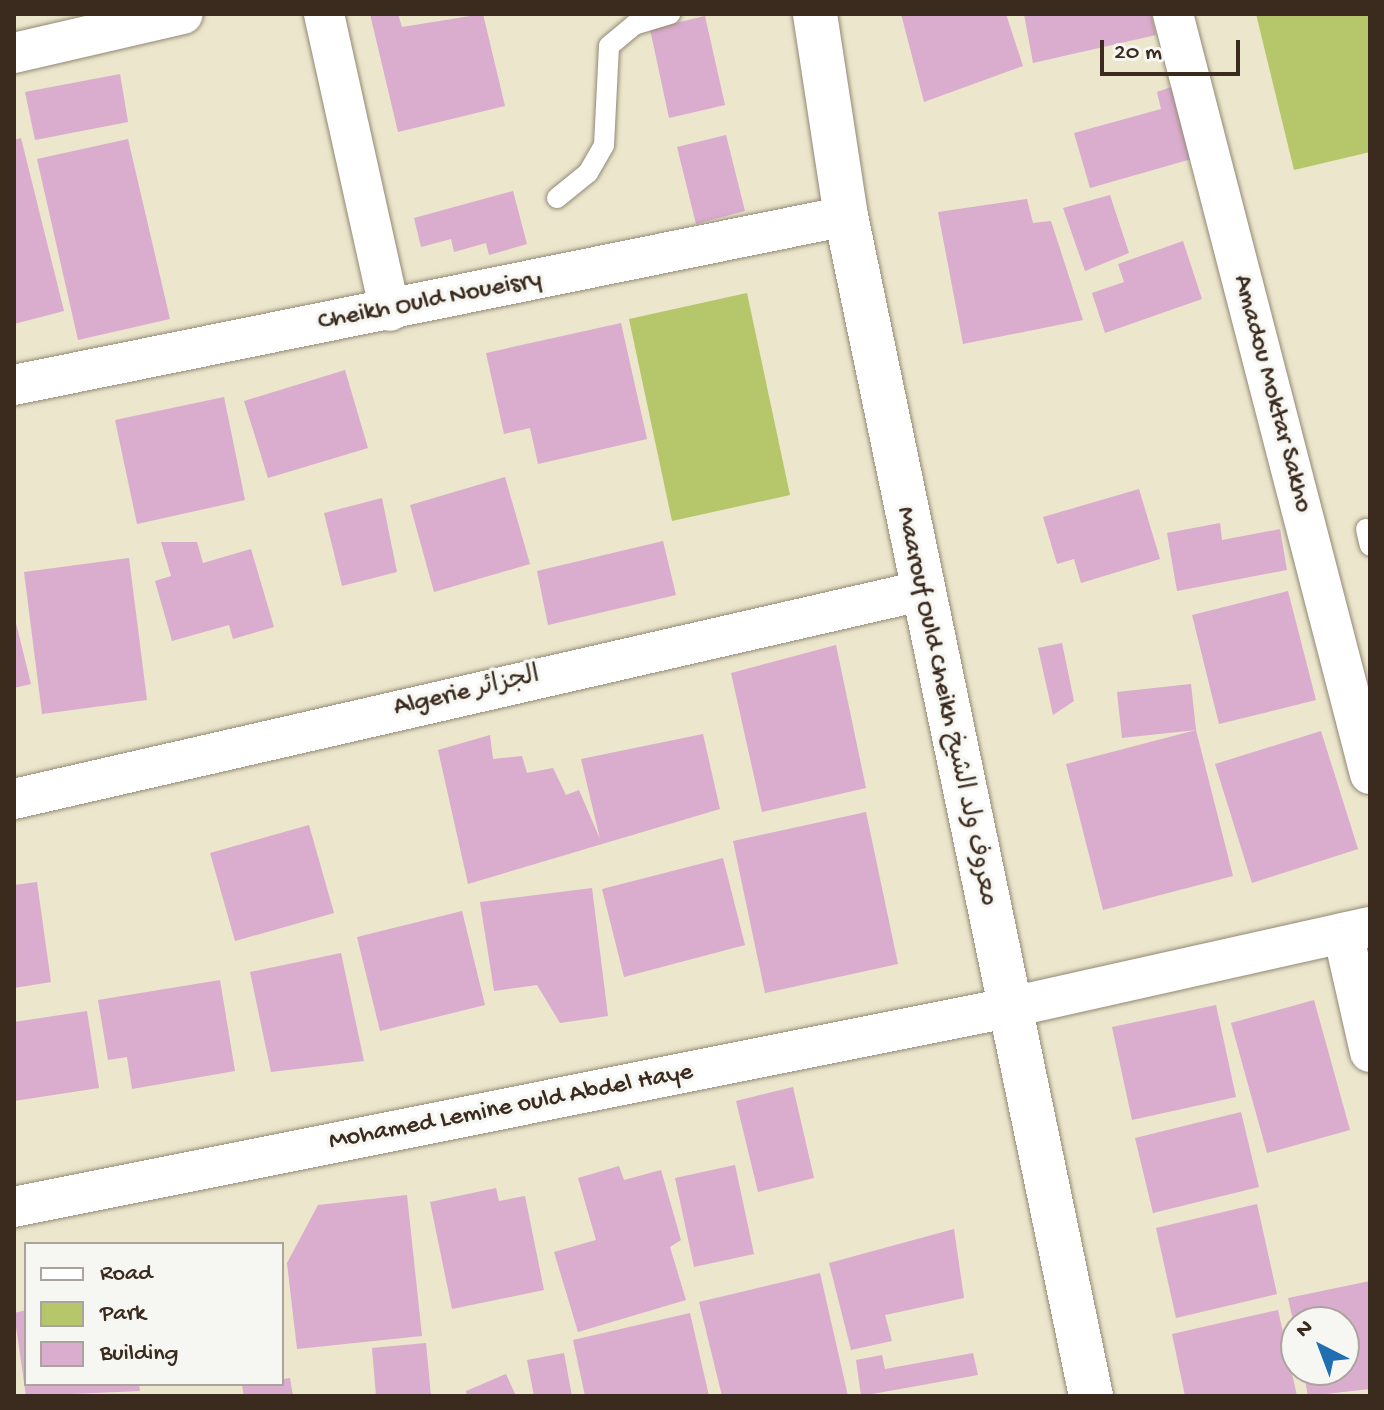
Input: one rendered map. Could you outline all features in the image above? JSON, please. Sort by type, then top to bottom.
[{"type":"street","points":[[14,53],[183,14]]},
{"type":"street","points":[[324,14],[390,311]]},
{"type":"street","name":"Maarouf Ould Cheikh معروف ولد الشيخ","points":[[815,14],[846,216],[1007,1008],[1091,1396]]},
{"type":"street","name":"Amadou Moktar Sakho","points":[[1173,14],[1370,774]]},
{"type":"street","name":"Cheikh Ould Noueisry","points":[[14,385],[846,216]]},
{"type":"street","name":"Algerie الجزائر","points":[[14,799],[921,591]]},
{"type":"street","points":[[1007,1008],[1356,930],[1370,1052]]},
{"type":"street","name":"Mohamed Lemine ould Abdel Haye","points":[[14,1207],[1007,1008]]},
{"type":"lane","points":[[557,198],[588,173],[604,145],[609,46],[634,25],[670,14]]},
{"type":"green space","points":[[1256,14],[1370,14],[1370,152],[1294,170]]},
{"type":"green space","points":[[747,293],[790,495],[672,521],[629,319]]},
{"type":"building","points":[[370,14],[398,14],[402,27],[483,14],[505,106],[398,132]]},
{"type":"building","points":[[901,14],[1006,14],[1023,66],[924,102]]},
{"type":"building","points":[[1024,14],[1151,14],[1156,35],[1033,63]]},
{"type":"building","points":[[705,16],[725,105],[669,118],[650,29]]},
{"type":"building","points":[[120,74],[128,122],[35,140],[25,92]]},
{"type":"building","points":[[1174,86],[1195,158],[1090,188],[1074,133],[1161,109],[1157,92]]},
{"type":"building","points":[[726,135],[745,211],[696,224],[677,147]]},
{"type":"building","points":[[21,138],[64,311],[14,324],[14,140]]},
{"type":"building","points":[[128,139],[170,319],[78,340],[37,159]]},
{"type":"building","points":[[513,191],[527,244],[489,255],[486,243],[454,252],[451,239],[421,247],[414,218]]},
{"type":"building","points":[[1110,195],[1129,253],[1085,271],[1063,208]]},
{"type":"building","points":[[1027,199],[1033,223],[1051,221],[1083,320],[963,344],[938,212]]},
{"type":"building","points":[[1183,241],[1202,299],[1105,333],[1092,293],[1124,282],[1118,264]]},
{"type":"building","points":[[621,323],[647,439],[538,464],[530,428],[504,434],[486,353]]},
{"type":"building","points":[[345,370],[368,448],[268,478],[244,401]]},
{"type":"building","points":[[224,397],[245,500],[137,524],[115,420]]},
{"type":"building","points":[[505,477],[530,564],[434,592],[410,505]]},
{"type":"building","points":[[1139,489],[1160,559],[1081,583],[1074,559],[1057,564],[1043,517]]},
{"type":"building","points":[[382,498],[397,572],[342,586],[324,513]]},
{"type":"building","points":[[1220,523],[1222,540],[1280,529],[1287,570],[1177,591],[1167,533]]},
{"type":"building","points":[[663,541],[676,595],[548,625],[537,571]]},
{"type":"building","points":[[161,542],[197,542],[203,563],[251,549],[274,627],[233,639],[229,625],[172,641],[155,581],[171,576]]},
{"type":"building","points":[[129,558],[147,700],[42,714],[24,572]]},
{"type":"building","points":[[1288,591],[1316,700],[1219,724],[1192,615]]},
{"type":"building","points":[[14,615],[31,684],[14,688]]},
{"type":"building","points":[[1062,643],[1074,701],[1053,715],[1038,648]]},
{"type":"building","points":[[836,645],[866,788],[762,812],[731,673]]},
{"type":"building","points":[[1191,684],[1196,730],[1122,738],[1117,692]]},
{"type":"building","points":[[1196,730],[1233,876],[1103,910],[1066,764]]},
{"type":"building","points":[[1321,731],[1358,849],[1252,883],[1215,764]]},
{"type":"building","points":[[703,734],[720,809],[468,884],[438,750],[490,735],[493,759],[522,756],[527,773],[553,768],[566,795],[579,790],[600,839],[581,759]]},
{"type":"building","points":[[866,812],[898,964],[765,993],[733,841]]},
{"type":"building","points":[[309,825],[334,913],[235,941],[210,853]]},
{"type":"building","points":[[723,858],[745,945],[624,977],[602,889]]},
{"type":"building","points":[[37,882],[51,982],[14,988],[14,885]]},
{"type":"building","points":[[592,888],[608,1016],[560,1023],[537,985],[494,991],[480,902]]},
{"type":"building","points":[[462,911],[485,1005],[380,1031],[357,937]]},
{"type":"building","points":[[341,953],[364,1061],[271,1072],[250,972]]},
{"type":"building","points":[[220,980],[235,1071],[132,1089],[127,1057],[108,1060],[98,1000]]},
{"type":"building","points":[[1314,1000],[1350,1130],[1267,1153],[1231,1023]]},
{"type":"building","points":[[1216,1005],[1236,1097],[1132,1120],[1112,1027]]},
{"type":"building","points":[[87,1011],[99,1088],[14,1101],[14,1022]]},
{"type":"building","points":[[793,1087],[814,1178],[758,1192],[736,1101]]},
{"type":"building","points":[[1241,1112],[1259,1187],[1153,1213],[1135,1138]]},
{"type":"building","points":[[735,1165],[754,1254],[694,1267],[675,1178]]},
{"type":"building","points":[[619,1166],[624,1180],[661,1170],[681,1240],[670,1247],[686,1300],[578,1332],[554,1252],[596,1240],[578,1178]]},
{"type":"building","points":[[496,1188],[499,1201],[525,1196],[544,1290],[452,1309],[430,1202]]},
{"type":"building","points":[[407,1195],[422,1336],[297,1349],[287,1263],[318,1205]]},
{"type":"building","points":[[1257,1204],[1277,1294],[1176,1318],[1156,1228]]},
{"type":"building","points":[[954,1229],[964,1298],[885,1315],[892,1341],[851,1350],[829,1263]]},
{"type":"building","points":[[820,1273],[848,1396],[722,1396],[699,1302]]},
{"type":"building","points":[[1370,1281],[1370,1389],[1308,1396],[1306,1386],[1360,1386],[1360,1306],[1290,1306],[1288,1298]]},
{"type":"building","points":[[24,1310],[24,1382],[14,1313]]},
{"type":"building","points":[[1278,1310],[1280,1386],[1295,1386],[1297,1396],[1185,1396],[1172,1334]]},
{"type":"building","points":[[690,1313],[709,1396],[585,1396],[573,1340]]},
{"type":"building","points":[[426,1343],[431,1396],[376,1396],[372,1348]]},
{"type":"building","points":[[564,1353],[572,1396],[534,1396],[527,1360]]},
{"type":"building","points":[[973,1353],[978,1375],[861,1396],[856,1360],[882,1355],[885,1369]]},
{"type":"building","points":[[506,1374],[516,1396],[467,1396],[466,1391]]},
{"type":"building","points":[[290,1378],[293,1396],[244,1396],[242,1386],[284,1386],[284,1379]]},
{"type":"building","points":[[25,1386],[139,1386],[140,1391],[26,1396]]}]
